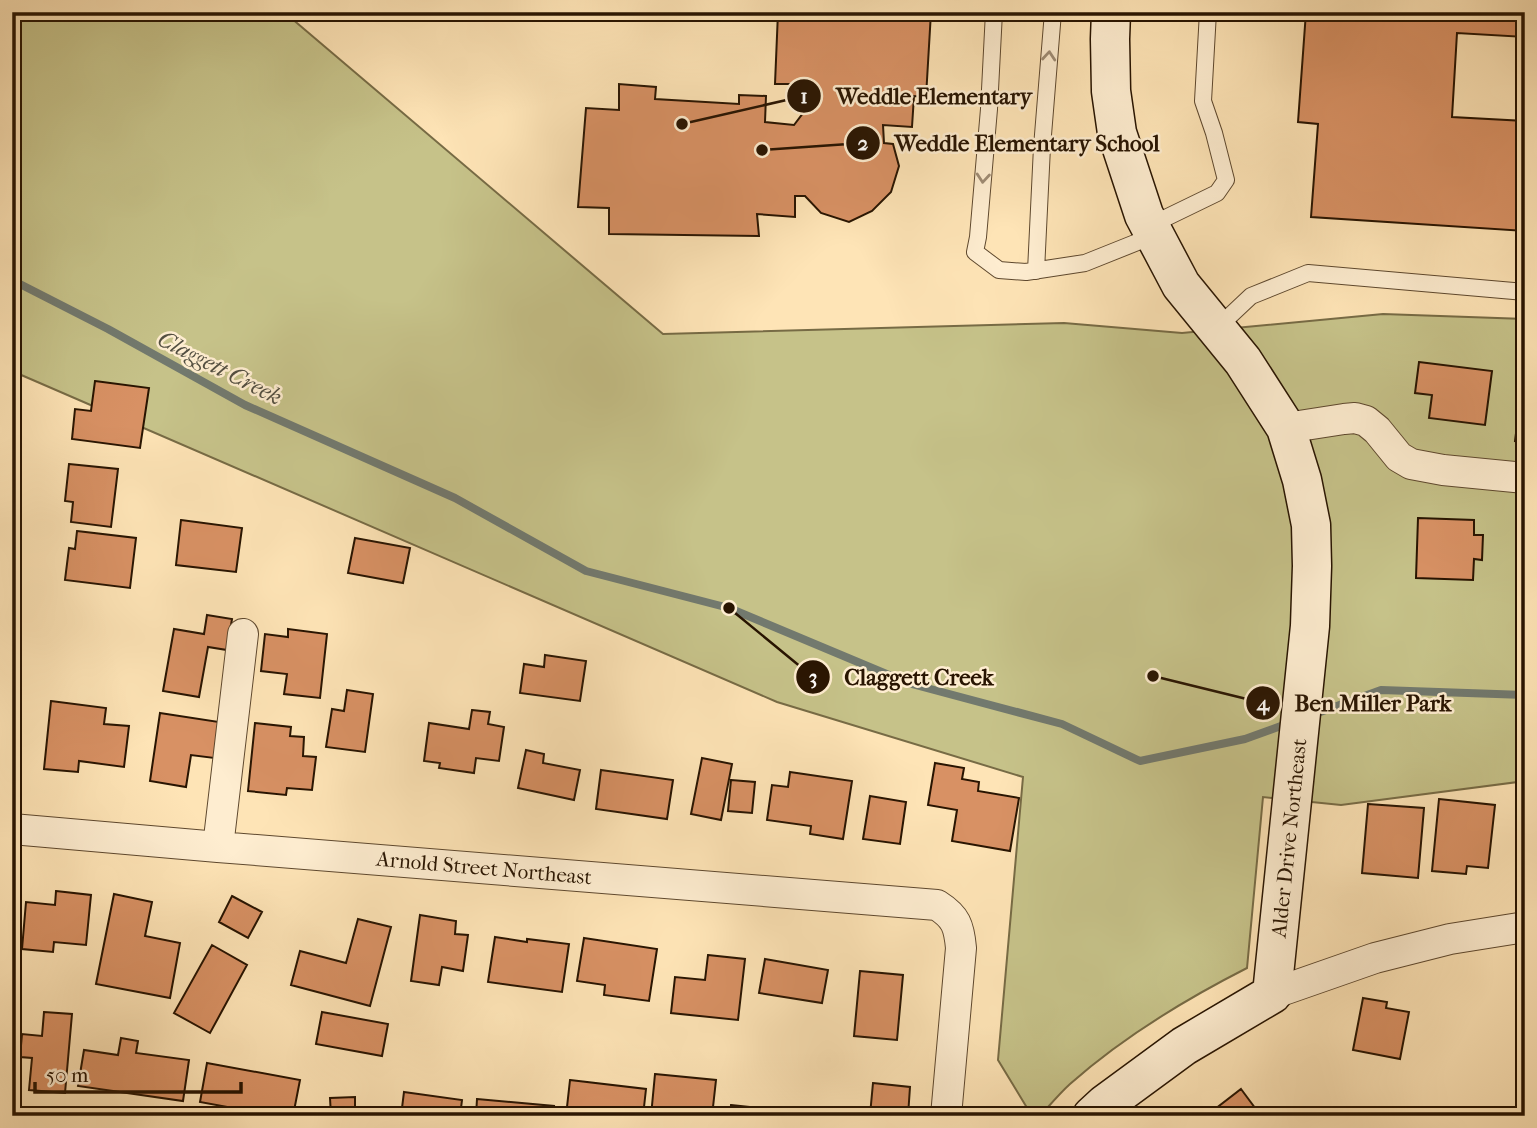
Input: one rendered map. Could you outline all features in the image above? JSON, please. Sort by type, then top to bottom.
[{"type":"street","name":"Alder Drive Northeast","points":[[1111,12],[1111,91],[1117,133],[1144,215],[1181,285],[1243,361],[1286,428],[1302,480],[1311,525],[1310,626],[1272,994]]},
{"type":"street","points":[[1286,428],[1355,418],[1366,421],[1377,430],[1399,457],[1411,464],[1525,478]]},
{"type":"street","points":[[218,847],[243,634]]},
{"type":"street","name":"Arnold Street Northeast","points":[[12,829],[937,905],[952,917],[960,930],[961,948],[946,1116]]},
{"type":"street","points":[[1092,1116],[1184,1046],[1272,994],[1375,958],[1450,939],[1525,927]]},
{"type":"lane","points":[[995,12],[975,252],[999,270],[1026,272],[1085,263],[1152,230],[1217,193],[1226,180],[1203,101],[1208,12]]},
{"type":"lane","points":[[1036,271],[1042,146],[1053,12]]},
{"type":"lane","points":[[1217,328],[1251,296],[1308,273],[1525,292]]},
{"type":"shaded area","points":[[12,12],[284,12],[663,334],[1064,323],[1182,333],[1383,314],[1525,319],[1525,781],[1341,805],[1263,797],[1247,968],[1177,1006],[1133,1035],[1070,1084],[1040,1116],[1032,1116],[998,1060],[1023,777],[777,702],[12,371]]},
{"type":"building","points":[[778,12],[931,12],[926,97],[914,96],[912,127],[883,125],[884,143],[893,144],[899,166],[891,192],[872,211],[849,222],[821,213],[805,196],[795,196],[795,217],[757,214],[759,236],[609,234],[609,208],[578,207],[586,108],[619,110],[619,84],[656,87],[655,99],[739,104],[739,95],[766,96],[765,122],[794,125],[803,113],[807,84],[775,84]]},
{"type":"building","points":[[1306,12],[1525,12],[1525,37],[1457,33],[1452,117],[1525,121],[1525,231],[1311,217],[1318,124],[1298,122]]},
{"type":"building","points":[[1419,362],[1492,371],[1485,425],[1429,418],[1432,395],[1415,393]]},
{"type":"building","points":[[95,381],[149,388],[140,448],[72,439],[75,409],[91,411]]},
{"type":"building","points":[[1521,393],[1525,394],[1525,442],[1515,441]]},
{"type":"building","points":[[69,464],[118,469],[111,527],[71,522],[73,502],[65,501]]},
{"type":"building","points":[[1418,518],[1474,520],[1474,535],[1483,535],[1482,560],[1474,559],[1473,580],[1416,578]]},
{"type":"building","points":[[181,520],[242,528],[236,572],[176,565]]},
{"type":"building","points":[[77,531],[136,538],[130,588],[65,580],[69,548],[75,549]]},
{"type":"building","points":[[355,538],[410,548],[403,583],[348,573]]},
{"type":"building","points":[[207,615],[232,619],[227,650],[208,647],[199,697],[163,691],[174,629],[204,634]]},
{"type":"building","points":[[288,629],[327,634],[320,698],[284,694],[287,674],[261,671],[265,634],[288,637]]},
{"type":"building","points":[[545,655],[586,661],[580,701],[520,693],[524,664],[544,667]]},
{"type":"building","points":[[347,690],[373,694],[365,752],[326,747],[332,709],[344,711]]},
{"type":"building","points":[[51,701],[106,708],[104,724],[129,726],[124,767],[79,761],[78,772],[44,769]]},
{"type":"building","points":[[472,710],[490,712],[488,724],[504,727],[499,761],[476,758],[474,773],[439,768],[440,763],[424,761],[429,723],[469,729]]},
{"type":"building","points":[[160,713],[219,722],[214,758],[191,755],[186,787],[150,781]]},
{"type":"building","points":[[255,723],[291,727],[290,736],[304,737],[303,756],[316,757],[312,790],[287,788],[286,795],[248,791]]},
{"type":"building","points":[[526,750],[544,754],[543,763],[580,770],[574,800],[518,788]]},
{"type":"building","points":[[702,758],[732,764],[721,820],[691,814]]},
{"type":"building","points":[[935,763],[964,768],[962,779],[979,782],[978,791],[1019,798],[1010,851],[952,841],[957,810],[928,805]]},
{"type":"building","points":[[601,770],[673,780],[667,819],[596,809]]},
{"type":"building","points":[[790,772],[852,781],[843,839],[810,834],[811,826],[767,820],[772,785],[788,787]]},
{"type":"building","points":[[731,780],[755,782],[752,813],[728,811]]},
{"type":"building","points":[[870,796],[906,802],[900,844],[863,839]]},
{"type":"building","points":[[1439,799],[1495,805],[1488,868],[1467,866],[1466,874],[1432,871]]},
{"type":"building","points":[[1368,804],[1424,808],[1418,878],[1362,873]]},
{"type":"building","points":[[1522,808],[1525,808],[1525,857],[1520,857]]},
{"type":"building","points":[[56,891],[91,895],[86,945],[54,942],[53,952],[22,949],[26,902],[55,905]]},
{"type":"building","points":[[114,894],[152,902],[145,936],[180,943],[170,998],[96,984]]},
{"type":"building","points":[[232,896],[262,912],[248,938],[219,922]]},
{"type":"building","points":[[420,915],[456,921],[455,934],[468,935],[463,971],[442,967],[439,985],[411,981]]},
{"type":"building","points":[[358,919],[391,927],[370,1006],[291,985],[300,951],[346,963]]},
{"type":"building","points":[[495,937],[569,944],[562,992],[488,982]]},
{"type":"building","points":[[584,938],[657,949],[649,1001],[604,995],[605,985],[577,981]]},
{"type":"building","points":[[212,945],[247,965],[210,1033],[174,1013]]},
{"type":"building","points":[[708,955],[745,959],[738,1020],[671,1013],[675,977],[705,980]]},
{"type":"building","points":[[765,959],[828,970],[822,1003],[759,993]]},
{"type":"building","points":[[860,971],[903,975],[897,1040],[854,1036]]},
{"type":"building","points":[[1363,998],[1387,1002],[1386,1008],[1409,1012],[1400,1059],[1353,1050]]},
{"type":"building","points":[[44,1012],[72,1014],[65,1093],[29,1090],[32,1058],[20,1057],[22,1034],[42,1036]]},
{"type":"building","points":[[322,1012],[388,1024],[382,1056],[316,1044]]},
{"type":"building","points":[[121,1038],[138,1041],[136,1053],[189,1060],[183,1101],[78,1086],[84,1050],[118,1055]]},
{"type":"building","points":[[207,1063],[300,1080],[293,1116],[277,1116],[200,1102]]},
{"type":"building","points":[[655,1074],[716,1080],[712,1116],[651,1116]]},
{"type":"building","points":[[570,1080],[646,1089],[643,1116],[566,1116]]},
{"type":"building","points":[[873,1083],[910,1087],[908,1116],[854,1116],[854,1113],[870,1115]]},
{"type":"building","points":[[1241,1089],[1261,1116],[1206,1116]]},
{"type":"building","points":[[404,1092],[462,1100],[460,1116],[401,1116]]},
{"type":"building","points":[[355,1097],[355,1116],[331,1116],[330,1098]]},
{"type":"building","points":[[477,1099],[554,1106],[553,1116],[476,1116]]},
{"type":"building","points":[[731,1105],[797,1112],[797,1116],[730,1116]]},
{"type":"waterway","name":"Claggett Creek","points":[[12,280],[108,329],[245,405],[455,498],[586,571],[729,608],[908,683],[1062,724],[1140,761],[1245,739],[1289,723]]},
{"type":"waterway","name":"Claggett Creek","points":[[1312,715],[1381,690],[1525,695]]},
{"type":"place","name":"Weddle Elementary","points":[[682,124]]},
{"type":"place","name":"Weddle Elementary School","points":[[762,150]]},
{"type":"place","name":"Claggett Creek","points":[[729,608]]},
{"type":"place","name":"Ben Miller Park","points":[[1153,676]]}]
